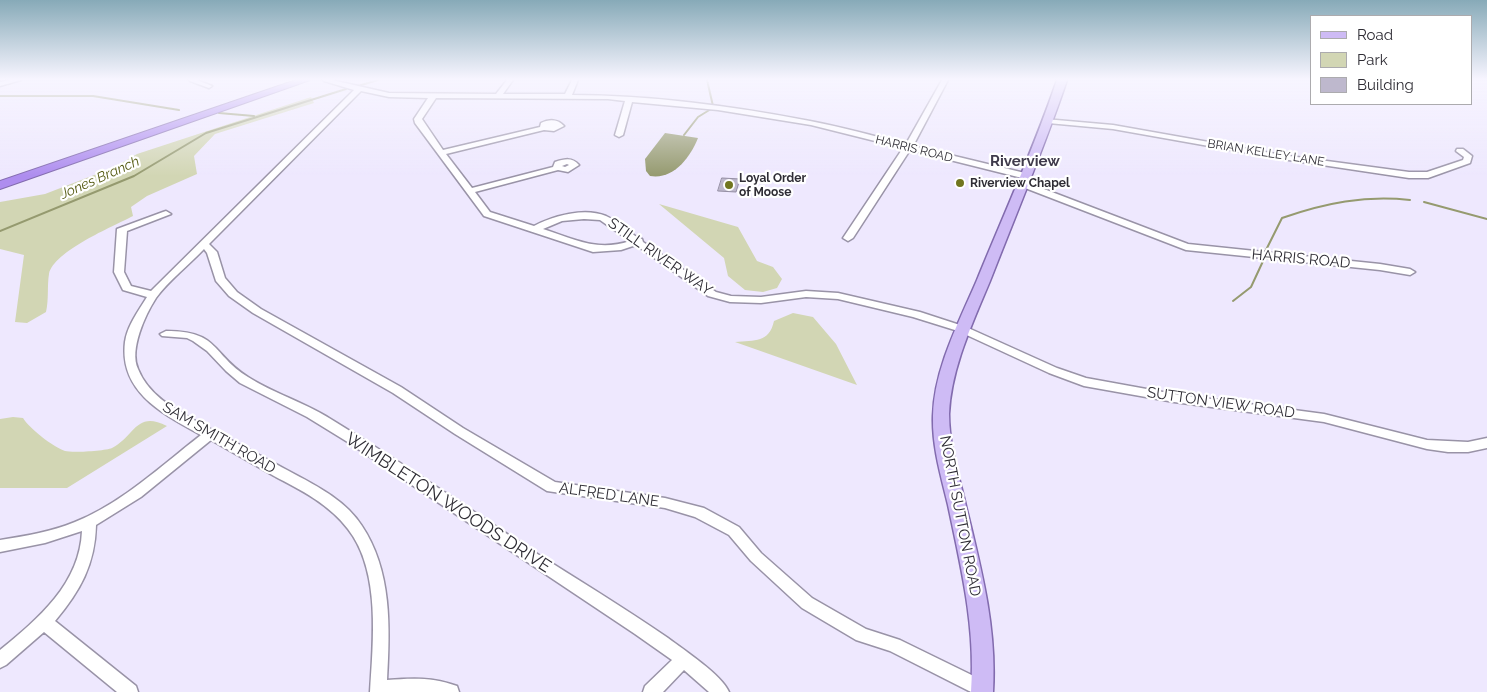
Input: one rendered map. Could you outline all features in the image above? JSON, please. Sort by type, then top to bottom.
[{"type":"highway","points":[[0,177],[197,112]]},
{"type":"highway","points":[[0,185],[205,112]]},
{"type":"main road","name":"NORTH SUTTON ROAD","points":[[982,690],[983,649],[972,572],[942,437],[942,404],[951,363],[963,330],[1051,112]]},
{"type":"street","name":"SAM SMITH ROAD","points":[[336,112],[153,295],[140,317],[132,341],[131,368],[146,393],[168,411],[317,493],[338,509],[356,529],[368,553],[380,597],[378,691]]},
{"type":"street","points":[[422,112],[418,118],[486,214],[593,249],[621,247],[639,241]]},
{"type":"street","points":[[619,135],[625,112]]},
{"type":"street","name":"HARRIS ROAD","points":[[737,112],[791,119],[908,147],[1024,180],[1186,247],[1410,272]]},
{"type":"street","points":[[848,238],[908,147],[927,112]]},
{"type":"street","name":"BRIAN KELLEY LANE","points":[[1048,121],[1113,127],[1409,175],[1428,175],[1468,161],[1468,156],[1460,151]]},
{"type":"street","points":[[441,153],[544,128]]},
{"type":"street","points":[[469,191],[558,168]]},
{"type":"street","points":[[153,295],[127,288],[119,272],[122,229],[166,214]]},
{"type":"street","name":"STILL RIVER WAY","points":[[534,230],[561,217],[589,215],[612,222],[712,294],[728,300],[761,302],[805,293],[823,293],[963,330]]},
{"type":"street","name":"ALFRED LANE","points":[[204,244],[212,252],[220,279],[241,300],[343,361],[397,390],[459,431],[552,486],[666,503],[699,512],[734,531],[756,556],[807,603],[862,635],[894,646],[982,690]]},
{"type":"street","name":"SUTTON VIEW ROAD","points":[[963,330],[1084,382],[1345,422],[1444,446],[1471,447],[1487,443]]},
{"type":"street","name":"WIMBLETON WOODS DRIVE","points":[[166,334],[190,336],[211,347],[222,362],[242,379],[320,418],[398,468],[652,635],[721,692]]},
{"type":"street","points":[[0,546],[56,534],[89,522],[126,498],[210,434]]},
{"type":"street","points":[[0,660],[44,622],[71,591],[88,551],[89,522]]},
{"type":"street","points":[[44,622],[130,692]]},
{"type":"street","points":[[651,692],[683,660]]},
{"type":"street","points":[[378,691],[420,685],[451,692]]},
{"type":"green space","points":[[264,112],[284,112],[215,134],[194,156],[197,174],[147,196],[131,207],[133,216],[72,248],[53,265],[49,274],[46,312],[27,323],[15,322],[24,255],[0,249],[0,202],[45,194],[115,167],[137,154]]},
{"type":"green space","points":[[659,204],[738,227],[757,261],[773,267],[782,279],[777,288],[763,292],[745,290],[728,276],[724,258]]},
{"type":"green space","points":[[793,313],[813,317],[836,344],[857,385],[735,342],[765,337],[772,328],[774,321]]},
{"type":"green space","points":[[23,418],[30,427],[48,441],[60,449],[69,452],[96,451],[112,448],[120,443],[136,427],[149,421],[167,426],[67,488],[0,488],[0,419]]},
{"type":"shaded area","points":[[665,133],[698,138],[695,146],[680,166],[666,175],[650,176],[646,171],[645,159]]},
{"type":"building","name":"Loyal Order of Moose","points":[[722,178],[740,179],[736,192],[718,191]]},
{"type":"waterway","name":"Jones Branch","points":[[0,231],[134,176],[206,133],[272,112]]},
{"type":"waterway","points":[[684,135],[698,117],[706,112]]},
{"type":"waterway","points":[[219,113],[254,116]]},
{"type":"waterway","points":[[1265,252],[1282,218],[1330,204],[1377,199],[1410,200]]},
{"type":"waterway","points":[[1424,202],[1487,219]]},
{"type":"waterway","points":[[1233,301],[1251,287],[1264,259]]},
{"type":"place","name":"Riverview Chapel","points":[[960,183]]},
{"type":"place","name":"Loyal Order of Moose","points":[[729,185]]},
{"type":"district","name":"Riverview","points":[[1025,161]]}]
